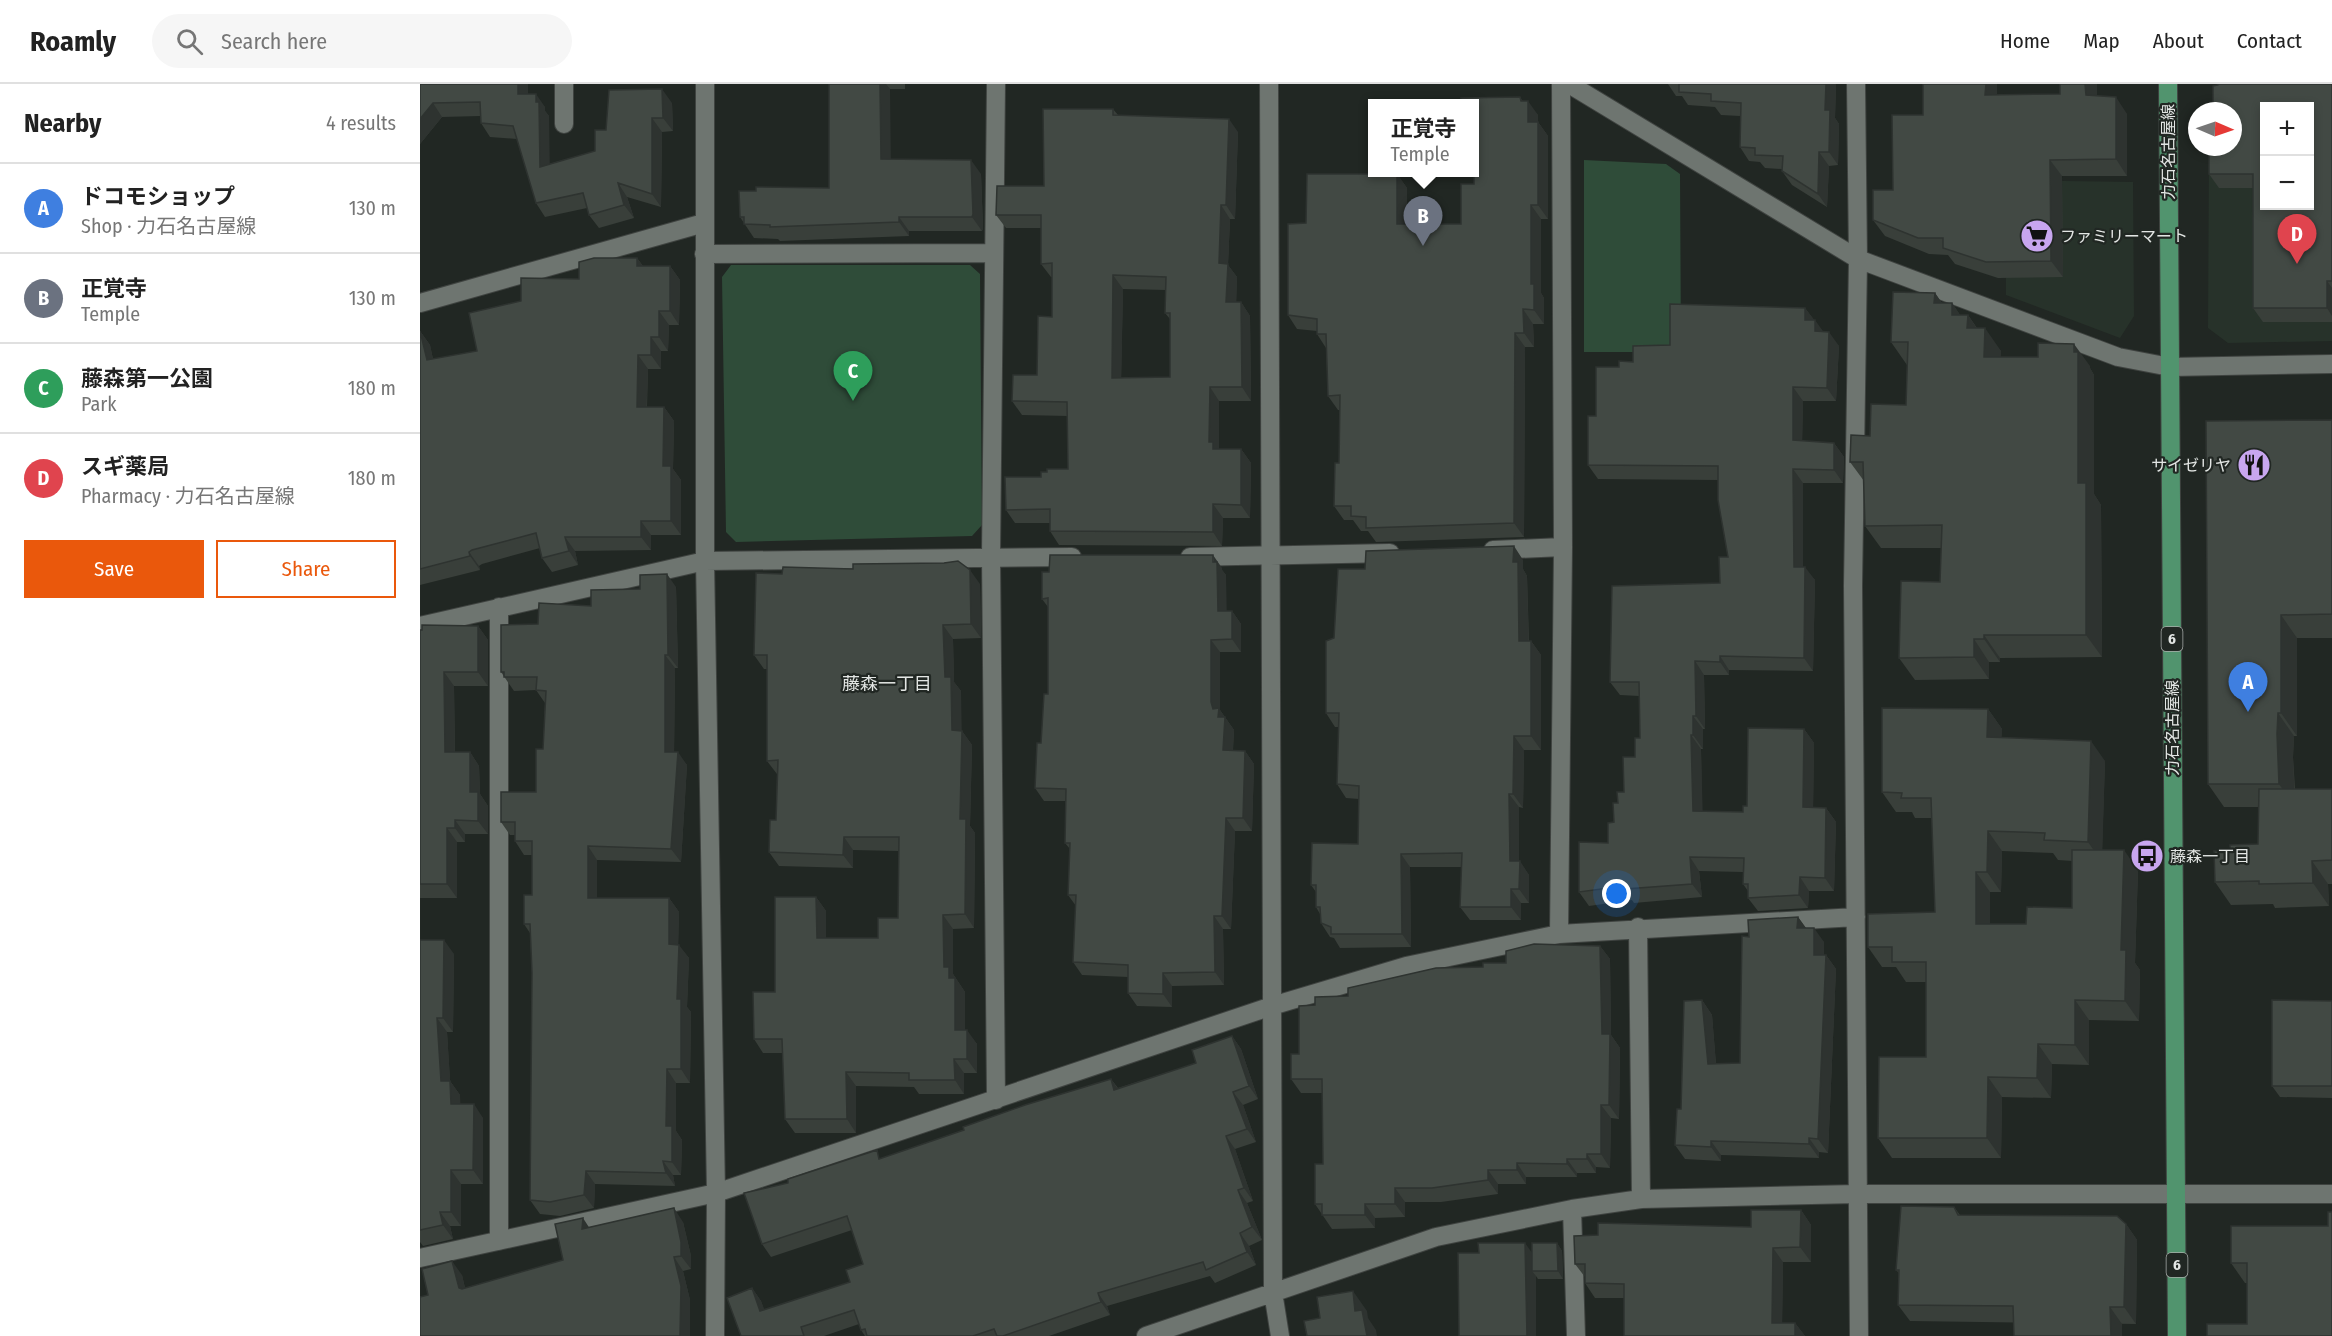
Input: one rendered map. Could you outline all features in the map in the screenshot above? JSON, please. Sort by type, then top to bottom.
[{"type":"main road","name":"力石名古屋線","points":[[2168,84],[2177,1336]]},
{"type":"street","points":[[564,84],[564,124]]},
{"type":"street","points":[[705,84],[705,561],[716,1193],[715,1336]]},
{"type":"street","points":[[996,84],[991,556],[996,1100]]},
{"type":"street","points":[[1269,84],[1273,1292],[1280,1336]]},
{"type":"street","points":[[1559,934],[1563,547],[1561,84]]},
{"type":"street","points":[[1569,84],[1857,259],[2118,357],[2170,367],[2332,364]]},
{"type":"street","points":[[1856,84],[1857,259],[1853,586],[1856,1194],[1859,1336]]},
{"type":"street","points":[[420,303],[704,223]]},
{"type":"street","points":[[704,254],[994,253]]},
{"type":"street","points":[[1481,550],[1563,547]]},
{"type":"street","points":[[1176,557],[1269,557],[1410,552]]},
{"type":"street","points":[[420,626],[705,561],[1095,556]]},
{"type":"street","points":[[499,607],[499,1241]]},
{"type":"street","points":[[420,1258],[716,1193],[1272,1006],[1406,966],[1559,934],[1638,927],[1856,917]]},
{"type":"street","points":[[1638,927],[1641,1198]]},
{"type":"street","points":[[1146,1336],[1436,1237],[1572,1209],[1641,1198],[1856,1194],[2332,1194]]},
{"type":"street","points":[[1572,1209],[1575,1336]]},
{"type":"shaded area","points":[[2242,150],[2260,150],[2260,210],[2314,210],[2314,196],[2332,152],[2332,341],[2228,343],[2208,328],[2209,156],[2242,156]]},
{"type":"shaded area","points":[[2006,180],[2133,182],[2134,316],[2120,338],[2006,295]]},
{"type":"green space","points":[[1584,160],[1666,164],[1680,174],[1681,352],[1584,352]]},
{"type":"green space","points":[[731,265],[970,265],[980,274],[982,525],[972,536],[736,542],[726,532],[722,277]]},
{"type":"building","points":[[420,84],[518,84],[518,94],[536,94],[536,102],[539,102],[540,167],[595,151],[595,130],[606,130],[609,90],[662,89],[663,118],[652,118],[652,194],[618,183],[624,205],[589,215],[583,193],[536,203],[513,126],[481,123],[480,102],[433,103],[420,119]]},
{"type":"building","points":[[829,84],[880,84],[881,159],[971,160],[972,217],[899,217],[899,222],[770,227],[770,225],[744,224],[744,217],[740,217],[739,191],[756,191],[756,187],[829,188]]},
{"type":"building","points":[[1679,84],[1826,84],[1825,110],[1830,110],[1829,152],[1819,152],[1818,194],[1782,171],[1783,156],[1755,155],[1755,148],[1740,147],[1741,103],[1711,101],[1711,94],[1679,92]]},
{"type":"building","points":[[1923,84],[1986,84],[1985,95],[2060,94],[2060,84],[2085,84],[2086,95],[2116,97],[2116,159],[2050,160],[2051,261],[1986,262],[1943,248],[1943,238],[1918,238],[1873,220],[1873,190],[1893,190],[1892,115],[1923,115]]},
{"type":"building","points":[[2218,84],[2332,84],[2332,281],[2327,281],[2327,308],[2253,308],[2253,174],[2209,174],[2209,156],[2242,156],[2242,102],[2213,102],[2213,86]]},
{"type":"building","points":[[1520,97],[1521,101],[1528,101],[1528,122],[1538,122],[1538,205],[1531,205],[1531,284],[1534,284],[1534,310],[1523,309],[1524,333],[1515,333],[1514,523],[1366,528],[1366,517],[1351,516],[1351,506],[1334,506],[1335,463],[1339,463],[1340,395],[1328,396],[1326,334],[1317,334],[1317,319],[1288,315],[1288,224],[1306,223],[1307,174],[1368,174],[1368,177],[1397,177],[1397,224],[1461,224],[1461,184],[1474,184],[1474,177],[1479,177],[1479,99],[1461,98]]},
{"type":"building","points":[[1043,109],[1113,109],[1113,115],[1229,119],[1226,205],[1221,205],[1219,263],[1228,264],[1226,302],[1241,302],[1242,387],[1210,387],[1209,442],[1213,442],[1213,449],[1241,449],[1241,505],[1213,504],[1213,532],[1050,531],[1050,509],[1006,510],[1005,477],[1041,477],[1041,472],[1047,472],[1047,469],[1068,469],[1067,402],[1012,401],[1013,375],[1037,375],[1038,316],[1052,317],[1052,263],[1041,264],[1041,215],[996,215],[997,186],[1044,186]],"holes":[[[1113,275],[1166,277],[1165,313],[1170,313],[1170,377],[1112,378]]]},
{"type":"building","points":[[594,258],[637,258],[637,266],[670,266],[670,311],[659,311],[659,337],[651,337],[651,355],[638,355],[637,407],[664,407],[663,466],[671,466],[671,521],[641,521],[641,537],[565,537],[569,551],[542,558],[536,533],[472,550],[469,552],[470,556],[420,569],[420,331],[427,360],[477,351],[469,313],[521,301],[521,278],[579,279],[579,262]]},
{"type":"building","points":[[1893,292],[1935,293],[1934,303],[1952,303],[1952,315],[1968,315],[1967,328],[1985,328],[1984,357],[2038,357],[2038,343],[2074,344],[2074,352],[2078,352],[2078,483],[2086,483],[2086,635],[1984,635],[1984,639],[1974,639],[1974,657],[1899,658],[1901,581],[1940,582],[1942,525],[1865,526],[1863,462],[1850,462],[1851,435],[1870,436],[1871,404],[1906,405],[1908,342],[1891,342]]},
{"type":"building","points":[[1670,304],[1805,308],[1805,320],[1815,320],[1815,331],[1829,332],[1827,388],[1793,387],[1793,440],[1834,443],[1834,470],[1793,469],[1794,567],[1805,567],[1804,658],[1720,656],[1720,662],[1695,661],[1696,716],[1693,716],[1693,735],[1691,735],[1693,811],[1743,812],[1743,806],[1747,806],[1748,728],[1804,729],[1803,807],[1826,808],[1825,878],[1800,877],[1799,895],[1748,898],[1748,884],[1743,884],[1744,858],[1690,857],[1692,884],[1625,889],[1624,886],[1579,892],[1579,842],[1608,843],[1608,823],[1614,822],[1613,803],[1618,803],[1617,792],[1624,792],[1623,757],[1635,757],[1635,738],[1640,738],[1639,682],[1610,682],[1612,586],[1720,583],[1719,557],[1728,557],[1718,500],[1718,466],[1588,465],[1588,416],[1596,416],[1596,367],[1619,367],[1619,361],[1633,362],[1633,346],[1670,345]]},
{"type":"building","points":[[2332,420],[2332,614],[2281,615],[2281,713],[2278,713],[2277,734],[2279,784],[2208,784],[2206,421]]},
{"type":"building","points":[[1514,546],[1513,562],[1518,562],[1519,641],[1531,641],[1531,736],[1514,736],[1513,794],[1509,794],[1510,861],[1520,861],[1519,889],[1511,889],[1511,907],[1460,907],[1462,853],[1401,854],[1402,934],[1331,934],[1331,927],[1321,923],[1320,907],[1316,907],[1316,885],[1311,885],[1312,843],[1358,844],[1359,786],[1337,784],[1339,713],[1326,713],[1326,641],[1334,638],[1338,569],[1365,569],[1366,551]]},
{"type":"building","points":[[1050,555],[1213,555],[1213,562],[1217,562],[1218,611],[1232,611],[1232,639],[1211,640],[1211,702],[1213,709],[1219,708],[1218,717],[1225,717],[1223,750],[1245,751],[1243,818],[1226,818],[1222,916],[1214,916],[1215,972],[1163,973],[1163,994],[1128,993],[1128,965],[1073,962],[1076,895],[1068,895],[1070,843],[1065,843],[1066,789],[1035,788],[1037,743],[1041,743],[1044,694],[1048,694],[1048,598],[1042,599],[1042,572],[1049,572]]},
{"type":"building","points":[[958,561],[970,570],[971,624],[943,625],[945,677],[951,677],[952,730],[962,731],[960,819],[966,819],[965,914],[943,915],[944,967],[949,967],[949,978],[955,978],[955,1030],[967,1030],[967,1059],[954,1059],[955,1080],[909,1080],[909,1073],[846,1072],[847,1119],[785,1119],[782,1039],[754,1039],[753,992],[775,992],[775,897],[816,897],[817,938],[878,938],[878,918],[898,918],[899,837],[844,837],[843,855],[769,852],[770,820],[776,820],[778,760],[767,761],[767,655],[754,655],[756,573],[782,574],[783,567],[853,569],[853,564]]},
{"type":"building","points":[[667,574],[668,655],[665,655],[665,752],[678,752],[671,849],[588,846],[588,898],[669,898],[669,944],[679,945],[677,999],[681,999],[681,1069],[667,1069],[666,1126],[672,1126],[672,1162],[663,1161],[666,1173],[586,1171],[584,1195],[550,1202],[530,1200],[532,973],[530,924],[524,924],[524,895],[532,895],[532,841],[515,841],[515,822],[501,822],[501,792],[536,792],[536,749],[543,749],[546,691],[536,690],[537,677],[504,677],[504,672],[501,672],[501,625],[538,624],[539,603],[591,606],[591,590],[640,589],[640,575]]},
{"type":"building","points":[[422,625],[478,626],[478,672],[444,672],[445,752],[470,752],[470,792],[478,792],[478,821],[455,820],[455,828],[447,828],[447,884],[420,884],[420,630],[422,630]]},
{"type":"building","points":[[1882,708],[1988,709],[1987,737],[2091,741],[2088,842],[2044,840],[2045,833],[1988,831],[1987,872],[1976,872],[1976,924],[2026,924],[2027,907],[2072,908],[2072,850],[2124,850],[2121,950],[2126,950],[2125,1001],[2075,1000],[2075,1045],[2038,1044],[2037,1078],[1988,1077],[1987,1138],[1878,1138],[1879,1057],[1926,1057],[1926,962],[1892,962],[1892,947],[1868,947],[1868,914],[1935,912],[1931,798],[1901,798],[1902,793],[1882,792]]},
{"type":"building","points":[[2259,789],[2332,789],[2332,860],[2312,861],[2313,883],[2215,882],[2214,851],[2230,851],[2230,845],[2258,844]]},
{"type":"building","points":[[1798,917],[1797,928],[1814,928],[1814,955],[1826,955],[1818,1139],[1809,1138],[1809,1144],[1711,1141],[1711,1147],[1675,1145],[1677,1109],[1681,1109],[1684,1001],[1702,1000],[1708,1064],[1740,1063],[1742,936],[1749,937],[1748,920]]},
{"type":"building","points":[[420,940],[444,940],[443,1018],[437,1018],[441,1081],[450,1081],[451,1104],[474,1104],[473,1170],[451,1170],[451,1212],[440,1212],[443,1225],[420,1230]]},
{"type":"building","points":[[1534,944],[1600,946],[1602,1034],[1610,1034],[1609,1105],[1601,1105],[1601,1154],[1587,1154],[1587,1159],[1567,1159],[1567,1164],[1517,1163],[1517,1170],[1488,1170],[1488,1180],[1432,1188],[1395,1188],[1395,1204],[1365,1204],[1365,1215],[1322,1215],[1322,1204],[1315,1204],[1315,1164],[1323,1164],[1322,1079],[1291,1079],[1291,1054],[1299,1054],[1299,1006],[1315,1005],[1315,997],[1348,996],[1348,988],[1436,968],[1483,967],[1483,963],[1506,963],[1506,951]]},
{"type":"building","points":[[2272,1000],[2332,1001],[2332,1086],[2272,1086]]},
{"type":"building","points":[[1232,1036],[1249,1086],[1233,1092],[1247,1129],[1226,1136],[1244,1188],[1238,1190],[1252,1227],[1240,1233],[1247,1252],[1206,1270],[1203,1262],[1098,1293],[1101,1302],[1003,1336],[997,1336],[994,1329],[973,1336],[867,1336],[865,1329],[861,1330],[854,1310],[801,1327],[804,1336],[741,1336],[727,1298],[752,1288],[760,1311],[850,1282],[846,1270],[863,1264],[847,1216],[762,1244],[744,1193],[788,1183],[788,1179],[877,1150],[879,1159],[964,1130],[963,1127],[1025,1105],[1111,1079],[1114,1090],[1196,1063],[1192,1050]]},
{"type":"building","points":[[1901,1206],[1954,1207],[1958,1215],[2117,1216],[2126,1224],[2124,1307],[2110,1307],[2111,1336],[2014,1336],[2013,1306],[1898,1305],[1899,1270],[1896,1270]]},
{"type":"building","points":[[674,1208],[681,1242],[681,1256],[674,1257],[681,1286],[680,1336],[420,1336],[420,1297],[428,1295],[422,1269],[452,1261],[459,1288],[462,1289],[563,1260],[555,1224],[583,1218],[582,1229]]},
{"type":"building","points":[[1751,1210],[1801,1210],[1800,1247],[1773,1248],[1772,1323],[1795,1323],[1795,1336],[1624,1336],[1624,1284],[1585,1283],[1585,1264],[1575,1264],[1574,1236],[1598,1235],[1598,1223],[1751,1227]]},
{"type":"building","points":[[2328,1212],[2332,1212],[2332,1336],[2207,1336],[2207,1324],[2247,1324],[2247,1263],[2231,1263],[2231,1226],[2328,1226]]},
{"type":"building","points":[[1478,1243],[1525,1243],[1527,1336],[1459,1336],[1458,1253],[1479,1253]]},
{"type":"building","points":[[1532,1243],[1557,1243],[1558,1271],[1532,1271]]},
{"type":"building","points":[[1353,1291],[1355,1311],[1362,1310],[1367,1336],[1307,1336],[1304,1321],[1320,1318],[1317,1297]]},
{"type":"place","name":"ファミリーマート","points":[[2037,236]]},
{"type":"place","name":"正覚寺","points":[[1423,246]]},
{"type":"place","name":"スギ薬局","points":[[2297,264]]},
{"type":"place","name":"藤森第一公園","points":[[853,401]]},
{"type":"place","name":"サイゼリヤ","points":[[2254,465]]},
{"type":"place","name":"ドコモショップ","points":[[2248,712]]},
{"type":"place","name":"藤森一丁目","points":[[2147,856]]},
{"type":"district","name":"藤森一丁目","points":[[887,684]]}]
